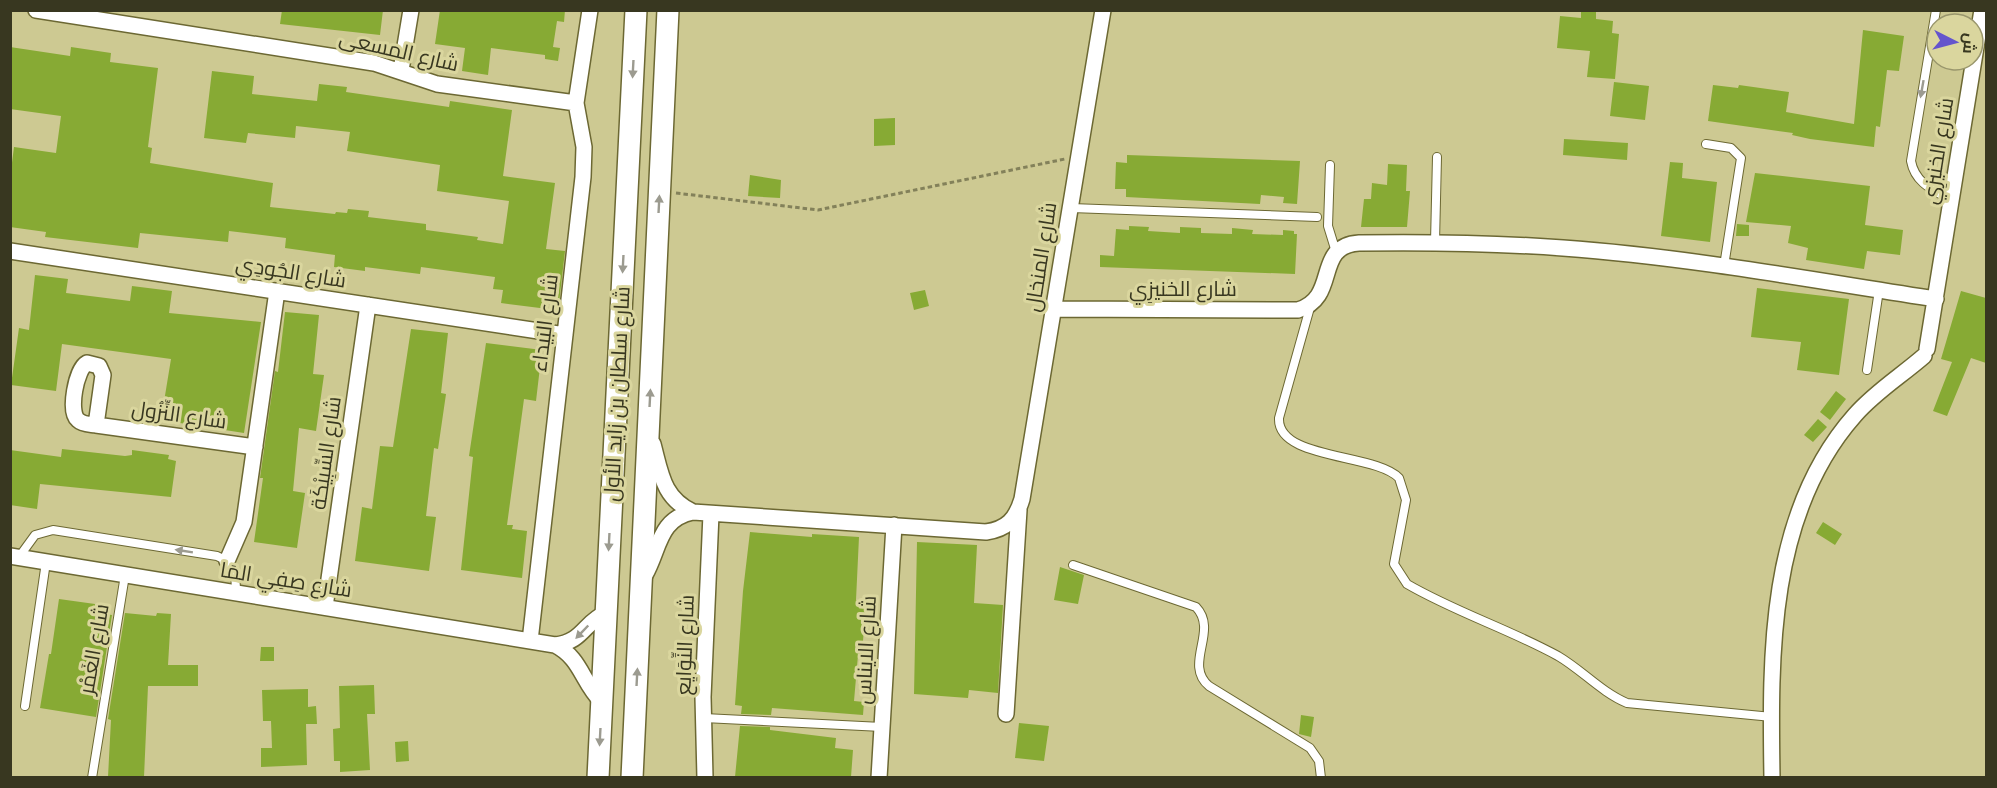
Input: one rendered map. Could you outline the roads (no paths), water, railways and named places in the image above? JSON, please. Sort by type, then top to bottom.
[{"type":"main road","name":"شارع سلطان بن زايد الأول","points":[[597,777],[636,10]]},
{"type":"main road","name":"شارع سلطان بن زايد الأول","points":[[632,777],[668,10]]},
{"type":"street","name":"شارع المسعى","points":[[36,10],[374,63],[401,70],[437,84],[576,103]]},
{"type":"street","points":[[401,70],[411,10]]},
{"type":"street","name":"شارع البَيداء","points":[[530,641],[584,162],[583,132],[576,103],[590,10]]},
{"type":"street","name":"شارع المنخال","points":[[1006,714],[1018,510],[1054,309],[1103,10]]},
{"type":"street","name":"شارع الخنيزِي","points":[[1772,717],[1780,585],[1789,540],[1806,495],[1830,450],[1853,417],[1879,391],[1925,352],[1936,299],[1982,10]]},
{"type":"street","points":[[1311,304],[1325,286],[1329,262],[1336,252],[1353,243],[1435,242],[1563,248],[1724,266],[1936,299]]},
{"type":"street","name":"شارع الجُودِي","points":[[10,251],[565,335]]},
{"type":"street","points":[[227,561],[244,522],[277,291]]},
{"type":"street","name":"شارع الخنيزِي","points":[[1054,309],[1290,310],[1311,304]]},
{"type":"street","name":"شارع السِّبِيْكَة","points":[[325,607],[368,305]]},
{"type":"street","name":"شارع النِّزُول","points":[[96,425],[255,447]]},
{"type":"street","points":[[649,432],[667,492],[679,504],[693,512],[997,530],[1007,525],[1018,510]]},
{"type":"street","points":[[641,581],[666,527],[678,517],[693,512]]},
{"type":"street","name":"شارع النِّوَايِع","points":[[705,777],[703,697],[711,514]]},
{"type":"street","name":"شارع الايناس","points":[[879,777],[894,525]]},
{"type":"street","name":"شارع صِفِي المَا","points":[[15,557],[555,645]]},
{"type":"street","points":[[555,645],[576,639],[594,619],[606,613]]},
{"type":"street","points":[[555,645],[576,660],[591,689],[601,701]]},
{"type":"street","points":[[1772,717],[1772,777]]},
{"type":"lane","points":[[1936,10],[1911,161],[1915,174],[1923,184],[1952,201]]},
{"type":"lane","points":[[1706,144],[1731,148],[1741,158],[1724,266]]},
{"type":"lane","points":[[1435,242],[1437,157]]},
{"type":"lane","points":[[1330,165],[1323,218],[1336,252]]},
{"type":"lane","points":[[1071,208],[1323,218]]},
{"type":"lane","points":[[1867,370],[1879,290]]},
{"type":"lane","points":[[1311,304],[1279,418],[1281,432],[1290,442],[1381,466],[1399,478],[1406,500],[1394,564],[1407,584],[1556,655],[1606,692],[1626,703],[1772,717]]},
{"type":"lane","points":[[15,557],[35,535],[53,530],[217,556],[227,561],[236,576],[236,593]]},
{"type":"lane","points":[[25,706],[46,562]]},
{"type":"lane","points":[[1073,565],[1196,607],[1205,622],[1198,663],[1205,683],[1310,748],[1319,761],[1321,777]]},
{"type":"lane","name":"شارع الغَمْر","points":[[92,777],[125,575]]},
{"type":"lane","points":[[704,718],[882,727]]}]
